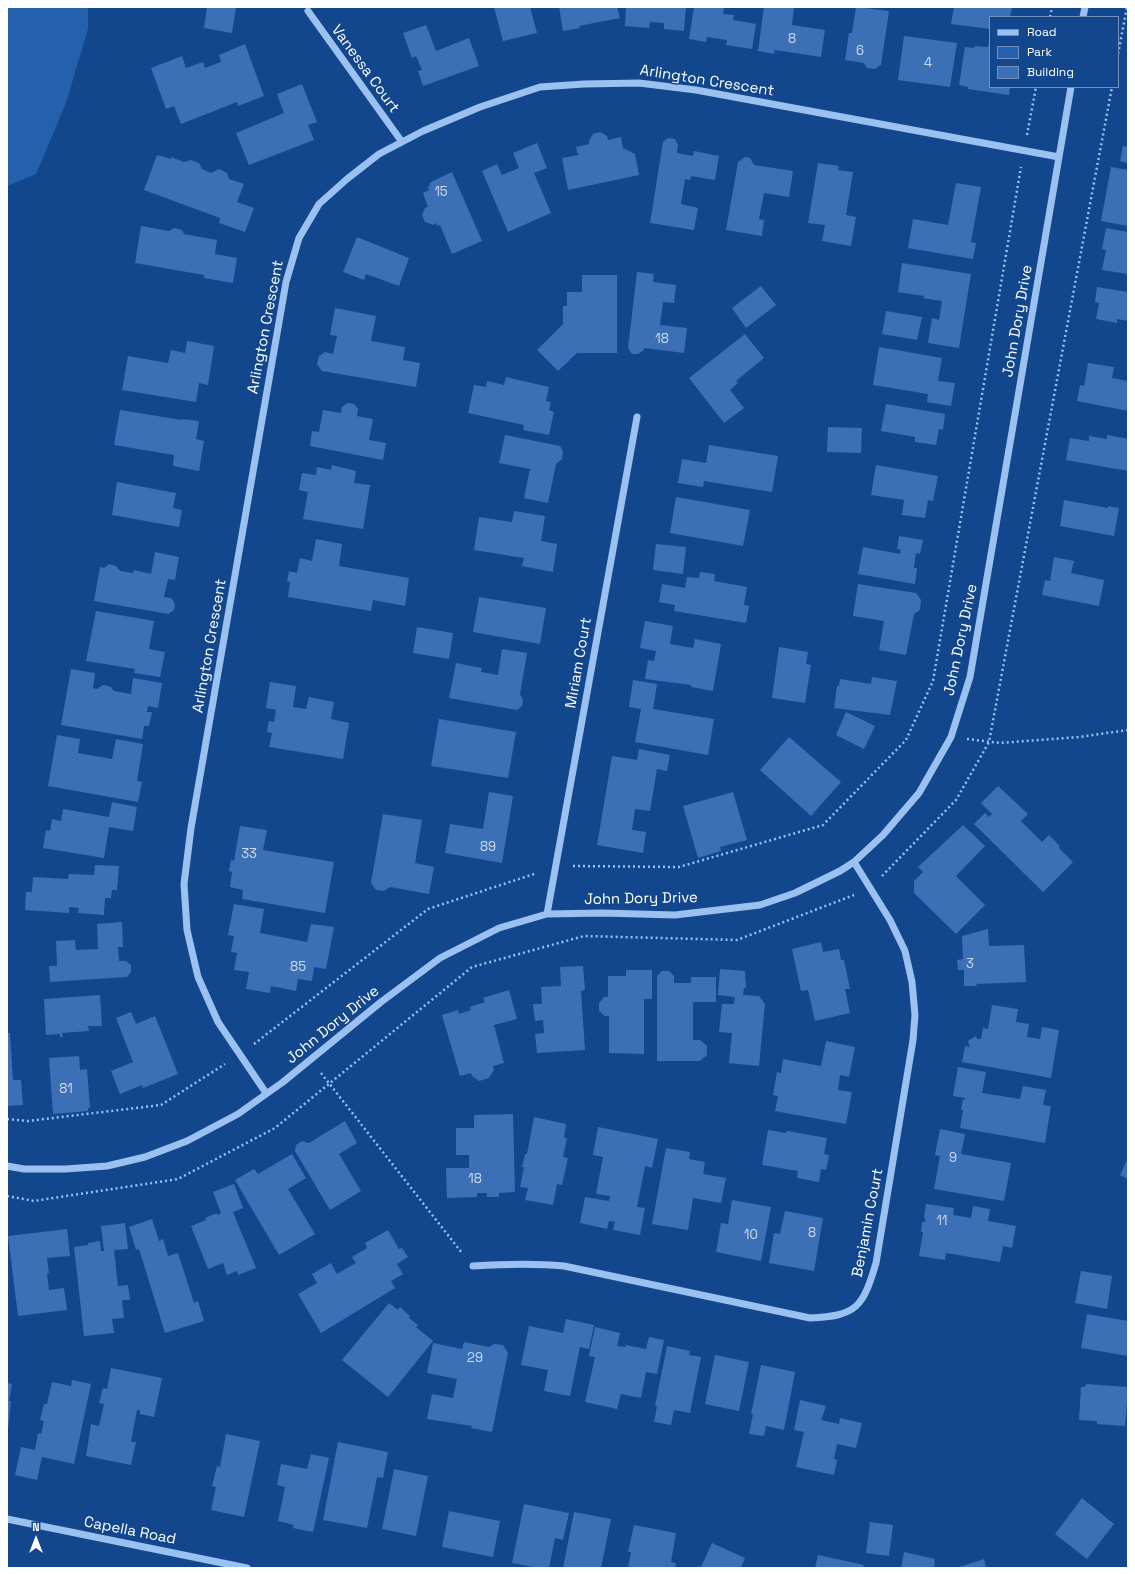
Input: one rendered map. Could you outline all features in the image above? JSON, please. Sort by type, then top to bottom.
[{"type":"street","name":"Vanessa Court","points":[[308,11],[402,142]]},
{"type":"street","name":"Arlington Crescent","points":[[266,1093],[218,1022],[198,977],[188,930],[184,884],[191,828],[286,282],[299,238],[319,204],[347,179],[379,154],[423,131],[480,107],[540,88],[584,84],[639,83],[696,90],[1059,156]]},
{"type":"street","name":"John Dory Drive","points":[[7,1166],[24,1169],[66,1169],[107,1166],[145,1158],[187,1141],[238,1114],[381,1002],[440,958],[499,928],[547,914],[602,913],[675,915],[760,905],[795,893],[840,871],[854,862],[883,835],[919,793],[951,737],[970,677],[1071,88]]},
{"type":"street","name":"Miriam Court","points":[[547,914],[637,417]]},
{"type":"street","name":"Benjamin Court","points":[[472,1266],[539,1264],[564,1266],[810,1318],[832,1317],[850,1311],[864,1298],[876,1264],[915,1015],[912,982],[905,951],[890,920],[854,862]]},
{"type":"street","name":"Capella Road","points":[[7,1519],[247,1568]]},
{"type":"path","points":[[1119,49],[1127,7]]},
{"type":"path","points":[[7,1119],[28,1121],[162,1105],[240,1054],[428,909],[555,866],[679,867],[823,825],[906,740],[933,681],[1036,88]]},
{"type":"path","points":[[7,1196],[34,1201],[178,1179],[275,1128],[472,967],[584,936],[737,940],[870,888],[956,800],[989,742],[1112,88]]},
{"type":"path","points":[[951,737],[1000,743],[1079,738],[1128,730]]},
{"type":"path","points":[[310,1059],[472,1266]]},
{"type":"green space","points":[[7,7],[88,7],[88,29],[66,103],[36,174],[7,186]]},
{"type":"building","points":[[207,7],[236,7],[232,33],[204,28]]},
{"type":"building","points":[[494,7],[530,7],[537,33],[503,41]]},
{"type":"building","points":[[559,7],[617,7],[620,18],[579,26],[580,28],[563,31]]},
{"type":"building","points":[[626,7],[686,7],[684,31],[664,29],[664,23],[650,22],[649,28],[625,26]]},
{"type":"building","points":[[694,7],[724,7],[723,14],[734,15],[733,20],[756,24],[752,49],[726,45],[727,40],[707,37],[706,42],[689,39]]},
{"type":"building","points":[[764,7],[794,7],[792,25],[825,30],[821,57],[775,50],[774,54],[758,51]]},
{"type":"building","points":[[856,7],[889,11],[881,65],[875,69],[867,68],[864,63],[845,60],[849,33],[852,33]]},
{"type":"building","points":[[954,7],[1012,7],[1010,16],[989,16],[989,29],[951,24]]},
{"type":"building","points":[[426,25],[436,51],[469,38],[479,66],[423,86],[418,71],[422,70],[416,56],[412,58],[403,33]]},
{"type":"building","points":[[904,36],[957,43],[950,87],[898,80]]},
{"type":"building","points":[[989,43],[989,88],[1010,88],[1009,95],[968,89],[968,87],[959,85],[965,47],[988,47]]},
{"type":"building","points":[[245,44],[264,96],[238,106],[237,102],[181,124],[174,106],[166,109],[151,68],[182,56],[186,68],[203,62],[205,68],[221,62],[219,55]]},
{"type":"building","points":[[302,84],[317,122],[308,125],[314,140],[249,165],[236,133],[284,113],[277,94]]},
{"type":"building","points":[[600,132],[607,136],[608,140],[621,137],[623,148],[635,154],[639,175],[568,190],[562,158],[578,155],[576,147],[589,144],[593,134]]},
{"type":"building","points":[[668,138],[675,139],[678,145],[677,153],[693,156],[694,151],[719,156],[715,180],[691,176],[690,180],[685,179],[681,204],[698,208],[694,230],[650,223],[663,142]]},
{"type":"building","points":[[537,143],[547,168],[534,173],[551,213],[508,232],[482,171],[497,164],[502,175],[519,168],[513,153]]},
{"type":"building","points":[[1123,146],[1128,147],[1128,163],[1120,161]]},
{"type":"building","points":[[157,155],[171,159],[171,157],[184,162],[191,160],[199,163],[202,169],[211,173],[219,169],[227,173],[229,179],[244,184],[237,202],[254,208],[245,232],[219,223],[220,218],[144,190]]},
{"type":"building","points":[[745,157],[750,158],[754,165],[793,171],[789,197],[764,193],[759,219],[764,220],[762,236],[726,230],[738,162]]},
{"type":"building","points":[[818,163],[839,166],[838,170],[853,172],[846,215],[856,217],[851,246],[822,241],[825,225],[808,223]]},
{"type":"building","points":[[1111,167],[1128,170],[1128,226],[1101,221]]},
{"type":"building","points":[[452,172],[482,241],[452,254],[440,225],[437,226],[436,223],[433,225],[425,222],[422,215],[425,208],[428,207],[423,193],[429,190],[428,188],[431,182]]},
{"type":"building","points":[[956,183],[981,187],[971,242],[976,243],[973,259],[908,248],[913,219],[948,225]]},
{"type":"building","points":[[141,226],[169,231],[174,228],[182,230],[184,234],[217,240],[215,254],[237,258],[233,283],[204,278],[204,275],[135,263]]},
{"type":"building","points":[[1106,228],[1128,232],[1128,274],[1102,270],[1106,250],[1102,249]]},
{"type":"building","points":[[357,237],[409,258],[399,286],[366,274],[364,280],[343,272]]},
{"type":"building","points":[[902,263],[971,274],[959,348],[928,343],[932,318],[939,320],[942,301],[923,298],[924,296],[898,292]]},
{"type":"building","points":[[637,272],[654,274],[653,282],[676,285],[674,303],[663,302],[660,325],[687,328],[684,353],[644,348],[644,350],[638,354],[632,354],[628,348]]},
{"type":"building","points":[[582,275],[617,275],[617,353],[577,353],[558,371],[537,350],[563,324],[563,306],[567,306],[567,292],[582,292]]},
{"type":"building","points":[[761,286],[776,305],[746,328],[732,308]]},
{"type":"building","points":[[1097,287],[1128,292],[1128,321],[1117,319],[1117,323],[1096,319],[1099,303],[1095,302]]},
{"type":"building","points":[[335,308],[376,316],[371,341],[405,347],[403,360],[420,363],[416,387],[322,371],[317,364],[319,356],[325,352],[333,354],[337,336],[330,335]]},
{"type":"building","points":[[886,311],[922,317],[917,340],[882,334]]},
{"type":"building","points":[[745,334],[764,358],[736,381],[738,383],[730,390],[744,408],[724,423],[689,378]]},
{"type":"building","points":[[187,341],[214,346],[208,385],[199,383],[196,402],[122,390],[128,356],[168,363],[171,350],[185,353]]},
{"type":"building","points":[[879,347],[942,358],[938,381],[955,383],[951,406],[927,402],[928,394],[873,385]]},
{"type":"building","points":[[1088,363],[1114,367],[1112,378],[1128,381],[1128,411],[1077,401],[1080,385],[1084,386]]},
{"type":"building","points":[[506,377],[549,387],[546,401],[551,402],[549,410],[554,412],[549,435],[523,430],[524,425],[468,413],[474,385],[486,387],[487,381],[504,385]]},
{"type":"building","points":[[348,403],[354,404],[358,409],[357,416],[373,419],[369,440],[386,443],[383,460],[310,446],[312,431],[319,432],[323,410],[341,413],[342,407]]},
{"type":"building","points":[[886,404],[945,414],[943,430],[939,429],[936,445],[915,442],[915,437],[881,431]]},
{"type":"building","points":[[120,410],[182,420],[199,421],[196,439],[204,441],[199,471],[173,466],[174,455],[114,445]]},
{"type":"building","points":[[828,427],[862,428],[861,453],[827,452]]},
{"type":"building","points":[[505,435],[560,446],[563,451],[562,459],[556,464],[548,503],[524,498],[530,469],[499,463]]},
{"type":"building","points":[[1107,435],[1128,439],[1128,471],[1066,460],[1070,438],[1089,441],[1089,436],[1107,439]]},
{"type":"building","points":[[709,445],[778,456],[772,492],[704,481],[703,487],[678,483],[682,459],[706,463]]},
{"type":"building","points":[[332,465],[356,471],[354,483],[370,485],[363,529],[303,519],[308,492],[299,490],[302,473],[316,475],[317,467],[331,470]]},
{"type":"building","points":[[876,465],[938,476],[933,501],[928,500],[925,518],[902,515],[904,500],[871,495]]},
{"type":"building","points":[[117,482],[176,493],[173,508],[182,510],[179,527],[112,515]]},
{"type":"building","points":[[676,497],[750,510],[743,546],[670,533]]},
{"type":"building","points":[[1064,500],[1108,508],[1108,506],[1119,508],[1114,536],[1060,526]]},
{"type":"building","points":[[514,511],[545,516],[541,541],[557,544],[553,572],[522,566],[524,558],[474,550],[479,517],[512,522]]},
{"type":"building","points":[[899,536],[923,540],[920,554],[916,553],[914,568],[917,568],[915,584],[858,574],[863,547],[900,554],[901,550],[897,549]]},
{"type":"building","points":[[316,539],[342,544],[339,566],[409,578],[405,606],[373,600],[371,611],[288,597],[290,582],[287,581],[289,571],[297,573],[300,558],[312,561]]},
{"type":"building","points":[[656,544],[686,547],[683,574],[653,570]]},
{"type":"building","points":[[155,552],[179,557],[175,580],[168,579],[164,597],[171,598],[175,604],[174,610],[168,614],[94,601],[100,567],[104,568],[109,564],[116,566],[120,571],[133,573],[134,570],[151,574]]},
{"type":"building","points":[[1054,557],[1074,561],[1071,573],[1104,580],[1099,606],[1042,595],[1045,580],[1050,581]]},
{"type":"building","points":[[700,572],[715,574],[714,581],[747,587],[744,605],[749,606],[746,623],[674,611],[675,605],[659,602],[662,584],[685,588],[687,577],[699,578]]},
{"type":"building","points":[[858,584],[916,593],[921,600],[920,610],[914,614],[906,655],[879,650],[884,621],[853,616]]},
{"type":"building","points":[[479,597],[546,608],[540,644],[473,632]]},
{"type":"building","points":[[96,611],[154,621],[149,649],[165,652],[160,677],[134,673],[135,669],[86,661]]},
{"type":"building","points":[[645,621],[673,626],[670,644],[693,648],[695,639],[721,644],[713,691],[691,687],[691,685],[645,679],[648,660],[654,661],[656,651],[640,648]]},
{"type":"building","points":[[417,627],[453,633],[449,659],[413,653]]},
{"type":"building","points":[[779,647],[808,652],[806,664],[811,665],[805,703],[772,698]]},
{"type":"building","points":[[502,649],[527,653],[520,694],[523,700],[522,706],[517,710],[449,698],[456,663],[482,668],[481,672],[498,675]]},
{"type":"building","points":[[71,669],[95,673],[93,688],[97,689],[103,685],[111,687],[114,691],[131,694],[133,678],[162,683],[158,708],[148,706],[147,712],[152,712],[149,726],[144,726],[142,739],[61,725]]},
{"type":"building","points":[[872,677],[897,681],[890,715],[834,708],[837,686],[839,686],[840,679],[871,684]]},
{"type":"building","points":[[633,680],[657,684],[653,709],[714,719],[708,755],[635,742],[641,709],[629,707]]},
{"type":"building","points":[[270,682],[296,686],[293,707],[306,709],[309,697],[334,702],[331,719],[349,723],[343,759],[269,747],[272,733],[267,732],[269,721],[274,722],[276,710],[266,708]]},
{"type":"building","points":[[846,712],[875,726],[864,749],[836,735]]},
{"type":"building","points":[[439,719],[516,732],[508,778],[431,766]]},
{"type":"building","points":[[57,735],[80,739],[78,753],[112,759],[116,739],[143,744],[137,781],[142,782],[138,802],[48,786]]},
{"type":"building","points":[[789,737],[841,782],[811,816],[760,770]]},
{"type":"building","points":[[639,749],[670,755],[667,771],[657,769],[650,811],[635,809],[632,830],[646,832],[643,853],[597,845],[612,756],[637,760]]},
{"type":"building","points":[[998,786],[1028,814],[1021,821],[1042,842],[1049,835],[1073,862],[1043,892],[974,824],[985,813],[989,817],[992,814],[981,803]]},
{"type":"building","points":[[489,792],[513,796],[502,863],[445,853],[450,824],[483,829]]},
{"type":"building","points":[[733,792],[747,840],[720,847],[721,851],[698,858],[683,806]]},
{"type":"building","points":[[112,802],[137,807],[133,831],[109,827],[104,858],[43,848],[46,830],[50,831],[52,819],[61,821],[63,809],[109,817]]},
{"type":"building","points":[[383,814],[422,820],[415,863],[434,867],[429,894],[390,887],[384,891],[376,890],[371,883]]},
{"type":"building","points":[[963,825],[985,846],[956,876],[985,905],[956,934],[914,893],[914,881],[923,872],[918,867]]},
{"type":"building","points":[[240,826],[267,830],[263,850],[334,862],[325,913],[242,899],[243,890],[230,887],[232,872],[229,871],[231,860],[234,861]]},
{"type":"building","points":[[95,865],[119,866],[117,890],[112,890],[111,898],[105,898],[104,915],[78,913],[79,908],[69,907],[69,913],[25,910],[26,892],[32,892],[33,877],[68,879],[69,874],[94,875]]},
{"type":"building","points":[[234,904],[264,909],[260,933],[307,942],[311,924],[334,927],[326,969],[314,967],[312,981],[298,979],[296,991],[271,986],[270,993],[246,989],[249,972],[234,970],[237,953],[231,952],[234,936],[228,935]]},
{"type":"building","points":[[122,922],[123,947],[118,947],[119,961],[126,961],[131,965],[131,972],[127,977],[50,982],[49,966],[57,966],[56,941],[75,940],[76,950],[98,949],[97,924]]},
{"type":"building","points":[[988,929],[989,946],[1024,945],[1026,982],[976,984],[977,986],[964,986],[964,970],[958,970],[957,960],[963,959],[962,936]]},
{"type":"building","points":[[821,942],[823,952],[839,949],[841,960],[844,960],[850,989],[845,989],[850,1013],[815,1021],[808,990],[801,991],[792,949]]},
{"type":"building","points":[[583,966],[585,990],[581,991],[585,1050],[537,1053],[535,1034],[544,1033],[543,1020],[535,1021],[533,1004],[542,1004],[541,987],[561,986],[560,967]]},
{"type":"building","points":[[720,969],[745,971],[746,988],[744,988],[743,995],[759,996],[765,1004],[759,1066],[729,1063],[732,1033],[719,1032],[722,1004],[734,1004],[735,997],[718,995]]},
{"type":"building","points":[[626,970],[652,970],[652,999],[644,999],[644,1054],[609,1053],[609,1016],[605,1016],[599,1011],[599,1003],[604,997],[608,997],[608,976],[626,976]]},
{"type":"building","points":[[662,971],[669,971],[674,976],[674,983],[691,983],[691,977],[716,977],[716,1002],[693,1002],[693,1040],[700,1040],[707,1046],[707,1055],[700,1061],[657,1061],[657,976]]},
{"type":"building","points":[[509,990],[517,1019],[494,1025],[504,1063],[493,1066],[494,1070],[489,1078],[479,1081],[472,1076],[471,1073],[460,1076],[442,1015],[458,1010],[459,1014],[471,1010],[470,1007],[485,1002],[483,998]]},
{"type":"building","points":[[100,995],[102,1026],[88,1026],[89,1031],[62,1033],[63,1037],[60,1037],[60,1034],[46,1035],[44,999]]},
{"type":"building","points":[[992,1005],[1018,1009],[1016,1022],[1029,1024],[1027,1037],[1040,1039],[1042,1027],[1059,1030],[1051,1078],[962,1062],[965,1046],[970,1047],[968,1041],[976,1036],[977,1039],[981,1039],[983,1028],[988,1029]]},
{"type":"building","points":[[131,1012],[136,1024],[155,1016],[178,1074],[143,1088],[142,1085],[120,1094],[111,1071],[133,1062],[116,1018]]},
{"type":"building","points":[[7,1033],[10,1033],[13,1080],[21,1080],[23,1105],[7,1106]]},
{"type":"building","points":[[826,1041],[855,1047],[849,1077],[840,1075],[838,1090],[852,1092],[846,1124],[775,1111],[778,1096],[773,1095],[777,1072],[781,1073],[783,1059],[821,1066]]},
{"type":"building","points":[[79,1056],[80,1070],[87,1069],[90,1108],[88,1108],[88,1111],[53,1114],[49,1058]]},
{"type":"building","points":[[958,1067],[986,1072],[982,1093],[1020,1099],[1023,1086],[1046,1090],[1043,1105],[1051,1106],[1045,1143],[960,1128],[963,1110],[961,1110],[963,1099],[965,1100],[965,1098],[953,1096]]},
{"type":"building","points":[[513,1114],[515,1192],[499,1193],[499,1197],[487,1197],[487,1193],[477,1193],[477,1197],[447,1198],[446,1168],[469,1168],[469,1155],[456,1155],[456,1128],[474,1128],[474,1115]]},
{"type":"building","points":[[534,1117],[566,1124],[564,1138],[567,1138],[563,1157],[568,1158],[562,1185],[557,1184],[553,1205],[525,1200],[528,1188],[520,1187],[524,1167],[522,1167],[525,1154],[527,1154]]},
{"type":"building","points":[[345,1121],[357,1143],[339,1154],[361,1191],[330,1210],[295,1151],[296,1145],[302,1141],[309,1143]]},
{"type":"building","points":[[598,1127],[658,1139],[652,1168],[645,1166],[637,1207],[645,1208],[640,1235],[613,1230],[615,1222],[609,1221],[607,1229],[580,1223],[585,1197],[609,1201],[610,1196],[596,1194],[603,1157],[593,1155]]},
{"type":"building","points":[[940,1129],[965,1134],[961,1154],[1011,1163],[1004,1201],[934,1189],[940,1156],[935,1155]]},
{"type":"building","points":[[768,1130],[786,1133],[787,1131],[827,1138],[824,1154],[829,1155],[826,1170],[821,1169],[819,1182],[797,1178],[798,1171],[762,1165]]},
{"type":"building","points":[[666,1148],[690,1152],[689,1159],[705,1162],[703,1174],[726,1178],[721,1203],[693,1198],[688,1230],[652,1224]]},
{"type":"building","points":[[292,1154],[306,1178],[288,1189],[315,1234],[279,1255],[235,1180],[254,1169],[258,1174]]},
{"type":"building","points":[[1128,1158],[1128,1179],[1120,1175]]},
{"type":"building","points":[[234,1184],[243,1208],[233,1212],[256,1268],[238,1275],[237,1271],[227,1275],[223,1263],[208,1269],[191,1226],[206,1220],[205,1218],[221,1213],[213,1192]]},
{"type":"building","points":[[732,1200],[771,1207],[761,1261],[716,1252],[721,1223],[728,1224]]},
{"type":"building","points":[[926,1204],[954,1208],[953,1215],[971,1218],[973,1206],[990,1209],[988,1221],[1016,1226],[1012,1248],[1003,1246],[1000,1262],[946,1253],[945,1260],[919,1256],[923,1232],[921,1232],[922,1222],[925,1222],[924,1218]]},
{"type":"building","points":[[785,1211],[823,1218],[814,1271],[769,1263],[774,1233],[780,1234]]},
{"type":"building","points":[[152,1219],[159,1241],[163,1239],[168,1256],[178,1253],[194,1303],[198,1301],[204,1321],[165,1333],[139,1249],[136,1250],[129,1227]]},
{"type":"building","points":[[125,1223],[128,1249],[114,1250],[118,1286],[128,1285],[130,1300],[122,1300],[124,1318],[112,1319],[114,1333],[84,1336],[74,1247],[100,1241],[101,1251],[104,1251],[101,1226]]},
{"type":"building","points":[[67,1229],[70,1256],[47,1258],[49,1273],[47,1273],[49,1290],[64,1288],[67,1310],[18,1316],[8,1236]]},
{"type":"building","points":[[388,1230],[399,1249],[402,1248],[408,1257],[397,1264],[403,1274],[391,1281],[395,1288],[321,1333],[298,1294],[317,1283],[312,1274],[331,1263],[337,1274],[356,1263],[352,1257],[367,1248],[365,1243]]},
{"type":"building","points":[[1081,1271],[1112,1276],[1107,1309],[1075,1303]]},
{"type":"building","points":[[389,1303],[398,1310],[400,1307],[410,1316],[409,1318],[418,1325],[416,1327],[433,1341],[388,1397],[342,1360]]},
{"type":"building","points":[[1087,1314],[1128,1321],[1128,1356],[1081,1348]]},
{"type":"building","points":[[566,1319],[594,1325],[589,1349],[580,1347],[570,1396],[544,1391],[548,1370],[521,1365],[529,1326],[563,1333]]},
{"type":"building","points":[[595,1327],[620,1333],[617,1346],[625,1347],[626,1345],[646,1349],[649,1337],[664,1340],[657,1374],[646,1372],[641,1398],[621,1394],[617,1409],[585,1402],[595,1357],[589,1356]]},
{"type":"building","points":[[464,1342],[489,1347],[494,1344],[503,1345],[508,1353],[492,1432],[471,1428],[472,1426],[427,1419],[432,1394],[453,1398],[457,1379],[427,1373],[433,1343],[462,1349]]},
{"type":"building","points":[[667,1346],[690,1351],[689,1355],[701,1357],[690,1413],[674,1410],[671,1425],[654,1422],[657,1406],[655,1406]]},
{"type":"building","points":[[715,1355],[749,1362],[739,1411],[705,1404]]},
{"type":"building","points":[[761,1365],[795,1372],[784,1430],[766,1426],[764,1436],[749,1434],[753,1414],[751,1414]]},
{"type":"building","points":[[111,1368],[162,1378],[154,1417],[140,1414],[140,1410],[137,1410],[131,1442],[136,1442],[131,1465],[86,1456],[91,1424],[99,1426],[104,1404],[99,1403],[103,1388],[107,1389]]},
{"type":"building","points":[[72,1380],[91,1384],[74,1464],[42,1457],[37,1480],[15,1475],[21,1447],[35,1450],[38,1433],[41,1434],[44,1421],[40,1420],[44,1404],[47,1404],[52,1382],[71,1386]]},
{"type":"building","points":[[7,1383],[12,1384],[9,1401],[11,1401],[8,1430]]},
{"type":"building","points":[[1086,1384],[1128,1387],[1128,1403],[1125,1426],[1097,1424],[1097,1421],[1079,1420],[1081,1387],[1085,1387]]},
{"type":"building","points":[[800,1400],[826,1406],[821,1420],[839,1424],[840,1418],[862,1423],[856,1448],[837,1444],[834,1459],[837,1460],[834,1475],[796,1467],[804,1432],[794,1430]]},
{"type":"building","points":[[226,1434],[260,1441],[244,1517],[211,1510],[216,1487],[212,1486],[217,1466],[220,1467]]},
{"type":"building","points":[[338,1442],[388,1452],[383,1478],[377,1477],[367,1528],[323,1520]]},
{"type":"building","points":[[311,1454],[329,1458],[313,1532],[293,1528],[294,1525],[278,1521],[285,1487],[277,1485],[281,1464],[307,1469]]},
{"type":"building","points":[[394,1469],[428,1476],[416,1536],[382,1529]]},
{"type":"building","points":[[1082,1498],[1114,1524],[1087,1559],[1055,1534]]},
{"type":"building","points":[[524,1504],[569,1513],[563,1540],[555,1538],[549,1568],[539,1568],[512,1563]]},
{"type":"building","points":[[449,1511],[500,1521],[493,1557],[442,1547]]},
{"type":"building","points":[[574,1512],[611,1519],[601,1568],[563,1568]]},
{"type":"building","points":[[870,1522],[893,1525],[889,1556],[866,1553]]},
{"type":"building","points":[[634,1525],[676,1533],[671,1562],[676,1563],[675,1568],[628,1568],[631,1552],[628,1552]]},
{"type":"building","points":[[712,1543],[745,1558],[741,1568],[697,1568],[698,1566],[701,1567]]},
{"type":"building","points":[[904,1552],[935,1559],[934,1568],[901,1568]]},
{"type":"building","points":[[818,1555],[864,1565],[863,1568],[815,1568]]},
{"type":"building","points":[[984,1559],[986,1568],[956,1568]]}]
